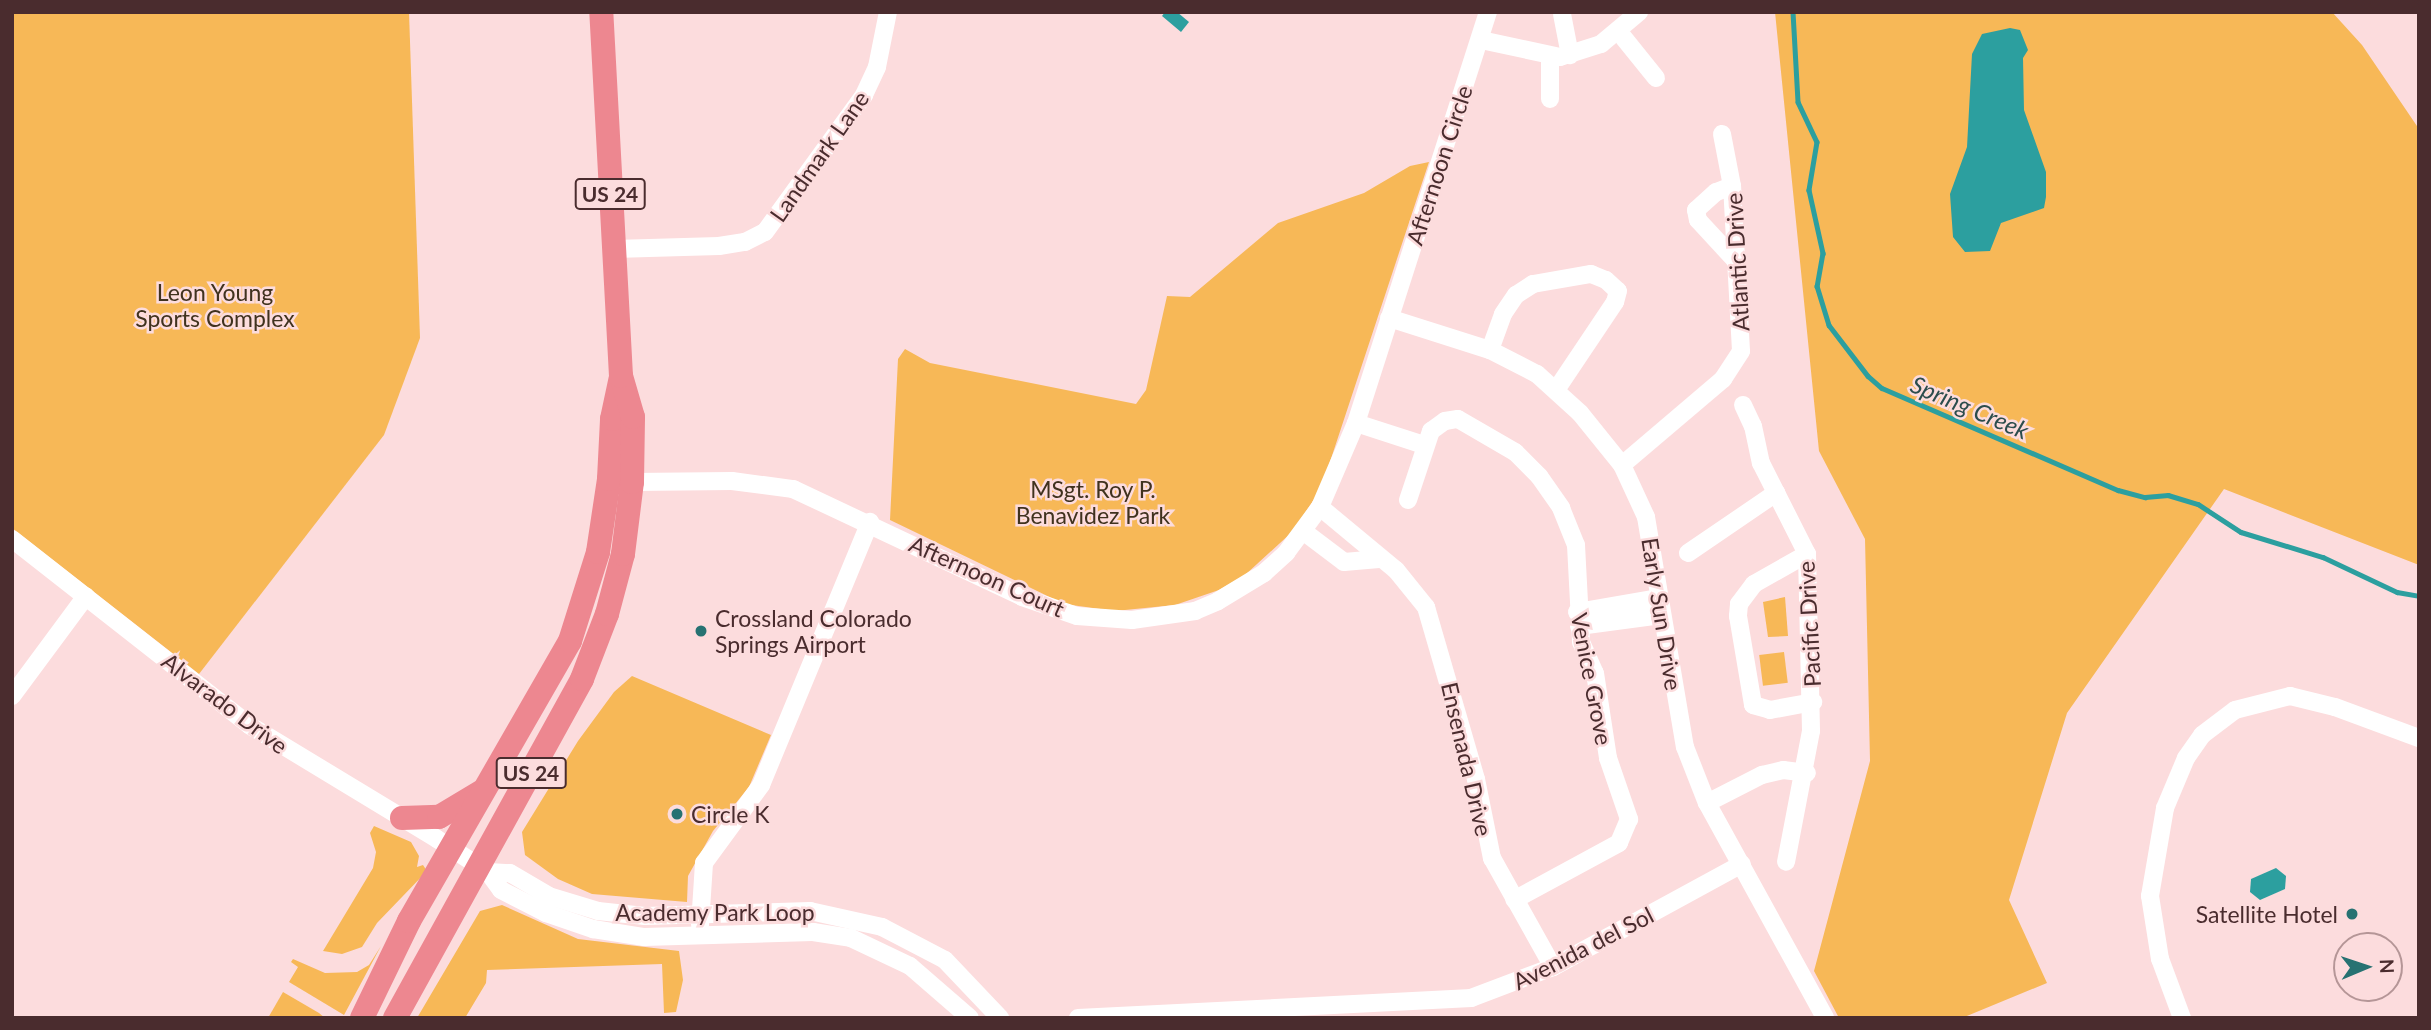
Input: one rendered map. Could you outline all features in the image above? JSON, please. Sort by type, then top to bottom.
[{"type":"highway","name":"US 24","points":[[395,1018],[484,869],[595,648],[617,585],[632,482],[632,417],[621,376],[601,12]]},
{"type":"highway","name":"US 24","points":[[362,1018],[452,849],[566,649],[586,597],[605,511],[612,419],[621,376]]},
{"type":"highway","points":[[402,818],[439,817],[487,787]]},
{"type":"street","name":"Landmark Lane","points":[[614,249],[719,246],[745,242],[765,232],[864,95],[877,67],[888,12]]},
{"type":"street","name":"Afternoon Circle","points":[[1389,318],[1488,12]]},
{"type":"street","points":[[1480,40],[1550,57],[1570,55],[1619,32],[1639,12]]},
{"type":"street","points":[[1562,14],[1570,55]]},
{"type":"street","points":[[1619,32],[1656,78]]},
{"type":"street","points":[[1550,57],[1550,99]]},
{"type":"street","name":"Atlantic Drive","points":[[1622,465],[1649,446],[1735,366],[1743,334],[1735,260],[1732,186],[1722,134]]},
{"type":"street","points":[[1732,186],[1716,192],[1696,210],[1698,220],[1735,260]]},
{"type":"street","points":[[1490,350],[1503,314],[1516,295],[1533,284],[1591,274],[1606,280],[1618,291],[1615,302],[1556,390]]},
{"type":"street","name":"Early Sun Drive","points":[[1389,318],[1490,350],[1537,374],[1556,390],[1622,465],[1646,517],[1685,747],[1707,803],[1825,1018]]},
{"type":"street","name":"Afternoon Court","points":[[632,482],[763,482],[820,499],[1049,608],[1077,616],[1132,620],[1195,611],[1218,601],[1264,573],[1320,507],[1356,423],[1389,318]]},
{"type":"street","name":"Pacific Drive","points":[[1743,405],[1776,494],[1807,554],[1813,702],[1807,773],[1786,862]]},
{"type":"street","name":"Venice Grove","points":[[1408,500],[1424,445],[1432,431],[1445,421],[1458,419],[1515,452],[1539,476],[1561,508],[1576,545],[1578,619],[1595,673],[1608,758],[1629,819],[1626,832],[1619,843],[1514,900]]},
{"type":"street","points":[[1356,423],[1424,445]]},
{"type":"street","points":[[1688,553],[1776,494]]},
{"type":"street","name":"Ensenada Drive","points":[[1320,507],[1365,542],[1379,559],[1413,585],[1426,607],[1476,779],[1483,830],[1514,900],[1553,967]]},
{"type":"street","points":[[700,935],[699,914],[704,863],[761,785],[870,522]]},
{"type":"street","points":[[1303,530],[1344,562],[1379,559]]},
{"type":"street","name":"Alvarado Drive","points":[[12,539],[249,725],[452,849]]},
{"type":"street","points":[[1807,554],[1754,584],[1739,604],[1738,616],[1753,705],[1770,710],[1813,702]]},
{"type":"street","points":[[12,696],[86,596]]},
{"type":"street","points":[[1578,619],[1660,606]]},
{"type":"street","points":[[2182,1018],[2160,959],[2150,896],[2165,808],[2186,758],[2202,735],[2235,710],[2290,696],[2334,707],[2419,738]]},
{"type":"street","points":[[1707,803],[1762,775],[1807,773]]},
{"type":"street","name":"Academy Park Loop","points":[[452,849],[484,869],[501,890],[569,923],[644,937],[813,932],[851,939],[910,966],[970,1018]]},
{"type":"street","name":"Avenida del Sol","points":[[1079,1018],[1106,1013],[1447,1002],[1502,988],[1553,967],[1742,864]]},
{"type":"street","name":"Academy Park Loop","points":[[484,869],[510,873],[549,896],[590,909],[645,916],[810,911],[883,927],[945,960],[1000,1018]]},
{"type":"green space","name":"Leon Young Sports Complex","points":[[12,12],[409,12],[420,338],[384,435],[199,674],[12,528]]},
{"type":"green space","points":[[1775,12],[2332,12],[2362,45],[2419,129],[2419,565],[2224,489],[2067,713],[2009,900],[2047,983],[1962,1018],[1839,1018],[1814,971],[1870,761],[1865,539],[1819,451]]},
{"type":"green space","name":"MSgt. Roy P. Benavidez Park","points":[[1429,162],[1321,489],[1292,532],[1245,575],[1219,590],[1175,605],[1115,611],[1064,604],[890,520],[898,359],[905,349],[930,363],[1136,404],[1146,390],[1167,296],[1190,297],[1278,223],[1364,193],[1410,166]]},
{"type":"green space","points":[[1785,597],[1788,636],[1768,637],[1763,602]]},
{"type":"green space","points":[[1784,652],[1788,683],[1763,686],[1759,655]]},
{"type":"green space","points":[[632,676],[771,735],[749,787],[713,831],[688,876],[687,902],[592,894],[558,879],[525,855],[522,832],[578,741],[614,692]]},
{"type":"green space","points":[[374,826],[411,842],[419,856],[417,867],[423,865],[427,871],[377,923],[362,947],[342,954],[323,951],[373,868],[376,852],[370,833]]},
{"type":"green space","points":[[502,905],[578,939],[679,951],[683,980],[676,1012],[664,1013],[662,964],[487,970],[486,983],[465,1018],[417,1018],[480,911]]},
{"type":"green space","points":[[381,946],[344,1015],[289,982],[298,967],[291,962],[293,959],[325,973],[357,972],[369,965]]},
{"type":"green space","points":[[283,992],[319,1013],[325,1018],[268,1018]]},
{"type":"water","points":[[1165,12],[1177,12],[1189,22],[1181,32],[1162,16]]},
{"type":"water","points":[[2010,28],[2020,30],[2028,50],[2023,58],[2024,110],[2046,172],[2044,208],[2001,223],[1990,251],[1965,252],[1953,237],[1950,194],[1967,147],[1972,54],[1982,34]]},
{"type":"water","points":[[2276,868],[2286,876],[2285,889],[2260,900],[2250,892],[2251,879]]},
{"type":"waterway","name":"Spring Creek","points":[[1793,12],[1798,102],[1817,142],[1809,190],[1823,253],[1817,286],[1829,325],[1868,376],[1882,388],[2118,490],[2145,497],[2168,495],[2198,504],[2241,532],[2323,557],[2397,592],[2419,596]]},
{"type":"place","name":"Crossland Colorado Springs Airport","points":[[701,631]]},
{"type":"place","name":"Circle K","points":[[677,814]]},
{"type":"place","name":"Satellite Hotel","points":[[2352,914]]}]
